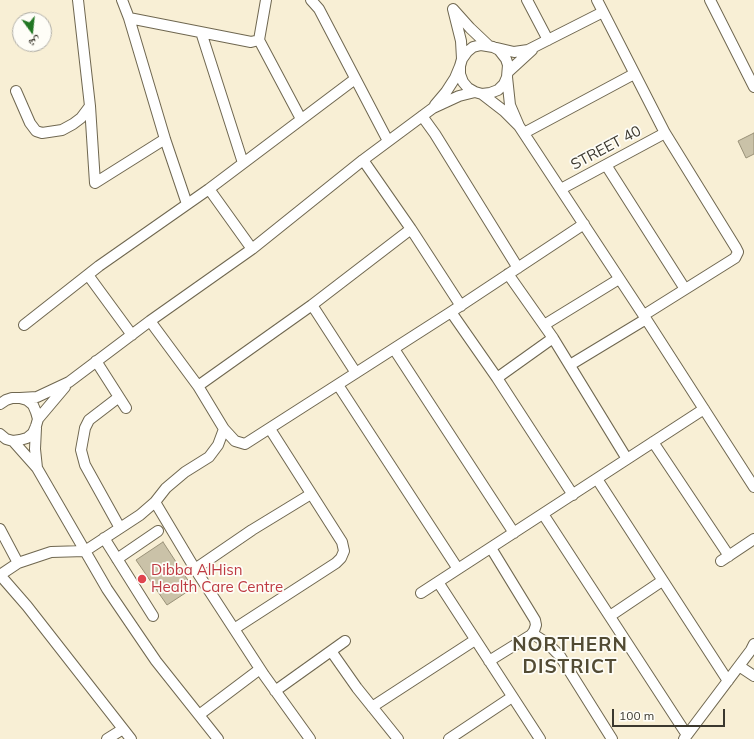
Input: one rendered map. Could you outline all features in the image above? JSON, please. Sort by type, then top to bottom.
[{"type":"street","points":[[78,0],[90,106],[96,183],[166,139]]},
{"type":"street","points":[[122,0],[129,18],[187,204]]},
{"type":"street","points":[[266,0],[259,40],[301,119]]},
{"type":"street","points":[[311,0],[319,9],[388,141]]},
{"type":"street","points":[[527,0],[545,42]]},
{"type":"street","points":[[570,365],[735,258],[738,252],[665,133],[597,0]]},
{"type":"street","points":[[712,1],[754,87]]},
{"type":"street","points":[[451,4],[470,28],[503,54],[506,59],[510,105],[522,130],[645,317],[754,487]]},
{"type":"street","points":[[451,4],[459,28],[461,62],[460,74],[463,82],[468,88],[504,111],[522,130]]},
{"type":"street","points":[[433,108],[455,78],[461,62],[467,52],[474,47],[481,45],[491,46],[499,50],[514,52],[528,50],[603,12]]},
{"type":"street","points":[[129,18],[251,42],[259,40]]},
{"type":"street","points":[[201,32],[242,163]]},
{"type":"street","points":[[0,404],[6,400],[16,398],[37,397],[69,382],[150,321],[252,249],[363,160],[433,108],[459,96],[490,93],[498,90],[504,84],[508,74],[525,56],[545,42]]},
{"type":"street","points":[[522,130],[634,74]]},
{"type":"street","points":[[24,325],[88,275],[209,189],[355,79]]},
{"type":"street","points":[[16,91],[30,123],[36,131],[42,133],[62,130],[73,124],[81,118],[90,106]]},
{"type":"street","points":[[422,116],[443,147],[518,268]]},
{"type":"street","name":"STREET 40","points":[[561,189],[665,133]]},
{"type":"street","points":[[363,160],[411,229],[461,306]]},
{"type":"street","points":[[606,165],[685,289]]},
{"type":"street","points":[[209,189],[252,249]]},
{"type":"street","points":[[150,321],[198,386],[224,429],[234,441],[241,444],[248,443],[461,306],[584,224]]},
{"type":"street","points":[[198,386],[312,305],[411,229]]},
{"type":"street","points":[[508,274],[544,324],[627,459]]},
{"type":"street","points":[[88,275],[132,335]]},
{"type":"street","points":[[544,324],[619,278]]},
{"type":"street","points":[[312,305],[356,373]]},
{"type":"street","points":[[451,312],[497,378],[573,495]]},
{"type":"street","points":[[497,378],[553,338]]},
{"type":"street","points":[[394,349],[514,533]]},
{"type":"street","points":[[96,361],[126,408]]},
{"type":"street","points":[[5,439],[20,440],[27,438],[33,433],[37,423],[69,382]]},
{"type":"street","points":[[338,385],[458,569]]},
{"type":"street","points":[[0,393],[27,400],[33,405],[36,412],[37,423],[35,449],[38,468]]},
{"type":"street","points":[[119,397],[89,420],[85,428],[81,450],[85,465],[120,528]]},
{"type":"street","points":[[421,593],[704,409]]},
{"type":"street","points":[[131,739],[27,606],[0,575],[18,563],[51,552],[85,551],[140,514],[155,502],[166,488],[185,472],[209,457],[218,445],[224,429]]},
{"type":"street","points":[[234,629],[336,563],[341,558],[344,548],[342,542],[270,429]]},
{"type":"street","points":[[5,439],[38,468],[107,589],[156,661],[218,739]]},
{"type":"street","points":[[653,442],[725,558],[754,539]]},
{"type":"street","points":[[597,479],[728,681]]},
{"type":"street","points":[[195,569],[252,530],[311,494]]},
{"type":"street","points":[[155,502],[195,569],[260,669],[310,739]]},
{"type":"street","points":[[543,514],[610,616],[686,737],[753,649]]},
{"type":"street","points":[[0,530],[18,563]]},
{"type":"street","points":[[117,559],[158,531]]},
{"type":"street","points":[[104,538],[153,616]]},
{"type":"street","points":[[489,660],[533,634],[536,628],[535,620],[491,548]]},
{"type":"street","points":[[610,616],[662,581]]},
{"type":"street","points":[[438,582],[540,739]]},
{"type":"street","points":[[533,634],[547,643],[560,656],[612,739]]},
{"type":"street","points":[[275,691],[345,640]]},
{"type":"street","points":[[372,707],[475,640]]},
{"type":"street","points":[[331,651],[372,707],[398,739]]},
{"type":"street","points":[[739,666],[754,676]]},
{"type":"street","points":[[199,715],[260,669]]},
{"type":"street","points":[[449,739],[462,736],[512,697]]},
{"type":"street","points":[[107,739],[123,729]]},
{"type":"building","points":[[754,133],[754,154],[746,158],[738,141]]},
{"type":"building","points":[[163,542],[193,588],[167,605],[136,560]]},
{"type":"place","name":"Dibba AlHisn Health Care Centre","points":[[142,579]]},
{"type":"district","name":"NORTHERN DISTRICT","points":[[570,656]]}]
